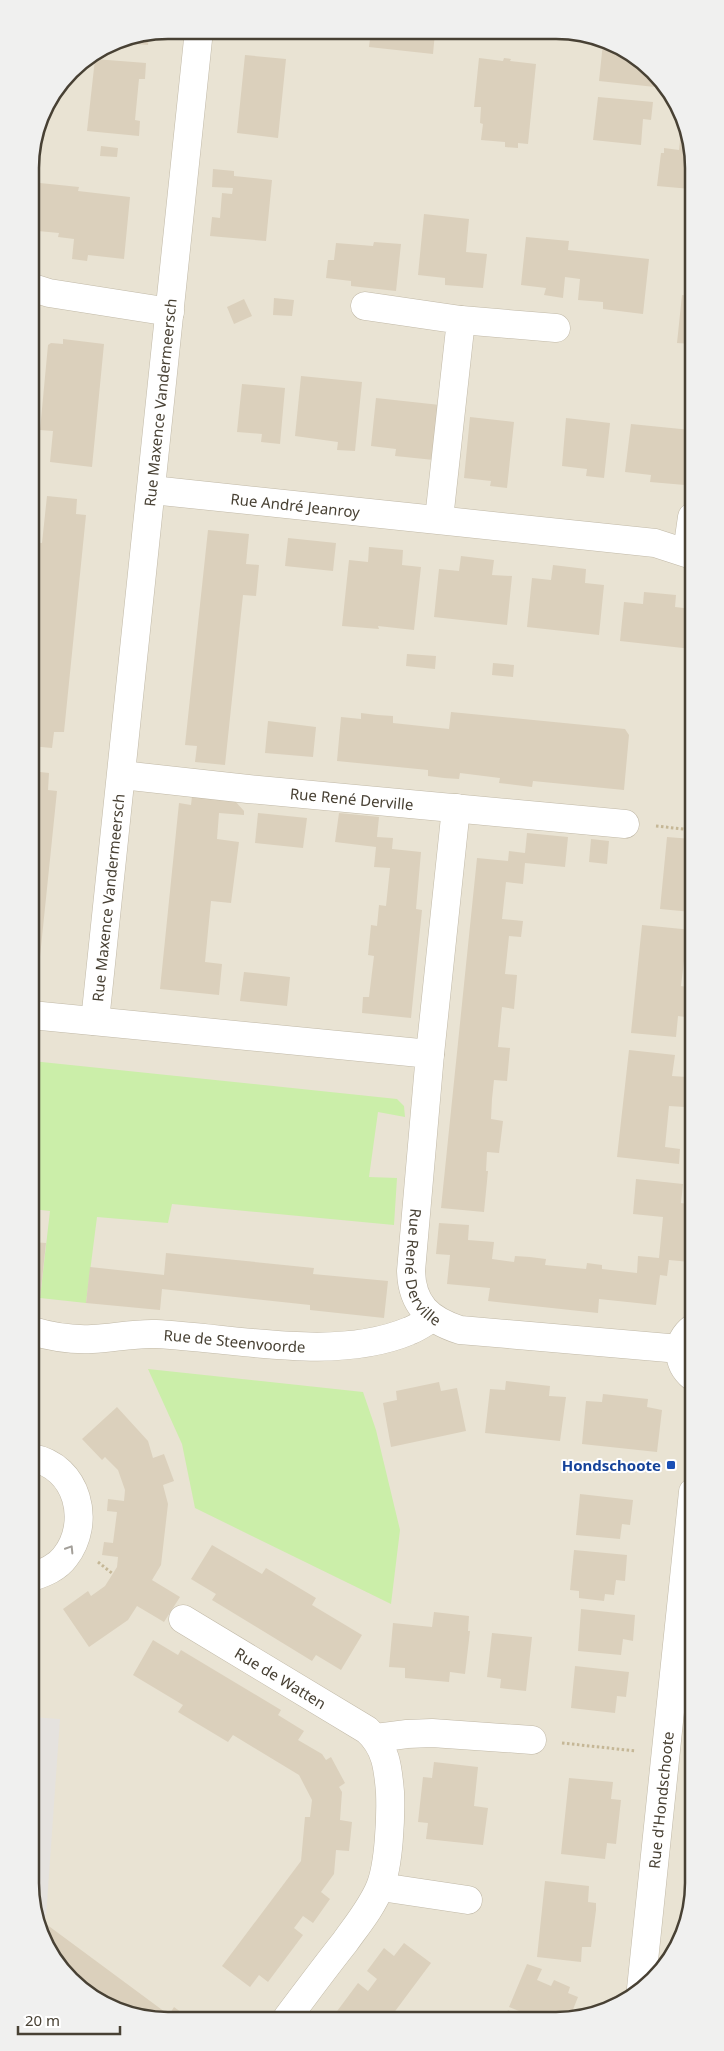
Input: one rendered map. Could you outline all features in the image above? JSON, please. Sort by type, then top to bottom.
[{"type":"street","name":"Rue Maxence Vandermeersch","points":[[95,1021],[198,39]]},
{"type":"street","points":[[39,290],[170,312]]},
{"type":"street","points":[[365,306],[461,320],[556,328]]},
{"type":"street","points":[[439,519],[461,320]]},
{"type":"street","name":"Rue André Jeanroy","points":[[152,490],[439,519],[655,544],[685,553]]},
{"type":"street","name":"Rue Maxence Vandermeersch","points":[[122,775],[248,789]]},
{"type":"street","name":"Rue René Derville","points":[[248,789],[625,824]]},
{"type":"street","name":"Rue René Derville","points":[[456,808],[430,1054],[411,1271],[411,1283],[416,1295],[423,1308],[432,1318],[460,1330],[685,1338]]},
{"type":"street","points":[[39,1016],[430,1054]]},
{"type":"street","name":"Rue de Steenvoorde","points":[[39,1333],[67,1339],[154,1334],[320,1347],[368,1343],[390,1338],[410,1331],[432,1318]]},
{"type":"street","points":[[685,1344],[682,1364],[685,1368]]},
{"type":"street","points":[[39,1461],[54,1467],[69,1482],[78,1501],[80,1522],[75,1542],[64,1558],[49,1571],[39,1575]]},
{"type":"street","name":"Rue d'Hondschoote","points":[[642,1979],[685,1573]]},
{"type":"street","name":"Rue de Watten","points":[[183,1619],[351,1720],[376,1738]]},
{"type":"street","points":[[292,2012],[365,1915],[380,1887],[386,1855],[390,1799],[389,1773],[384,1753],[376,1738],[432,1733],[532,1740]]},
{"type":"street","points":[[380,1887],[468,1900]]},
{"type":"path","points":[[625,824],[685,829]]},
{"type":"path","points":[[532,1740],[667,1754]]},
{"type":"shaded area","points":[[160,39],[564,39],[581,41],[613,52],[641,71],[653,83],[672,111],[683,143],[685,168],[685,1891],[681,1916],[668,1948],[659,1962],[635,1986],[621,1995],[581,2010],[556,2012],[168,2012],[143,2010],[111,1999],[96,1990],[65,1962],[56,1948],[41,1908],[39,1891],[39,160],[43,135],[56,103],[65,89],[89,65],[103,56],[135,43]]},
{"type":"shaded area","points":[[39,1718],[60,1719],[46,1917],[44,1917],[41,1908],[39,1891]]},
{"type":"green space","points":[[39,1062],[397,1099],[404,1106],[405,1117],[378,1112],[369,1177],[397,1178],[394,1225],[172,1204],[168,1223],[97,1217],[86,1303],[40,1298],[50,1211],[39,1210]]},
{"type":"green space","points":[[148,1369],[363,1392],[376,1430],[400,1530],[391,1604],[195,1508],[182,1444]]},
{"type":"building","points":[[370,39],[434,39],[433,54],[369,47]]},
{"type":"building","points":[[148,40],[148,45],[133,44]]},
{"type":"building","points":[[602,48],[628,61],[641,71],[655,87],[599,81]]},
{"type":"building","points":[[245,55],[286,59],[278,138],[237,133]]},
{"type":"building","points":[[479,58],[503,61],[504,58],[511,59],[510,61],[536,64],[528,144],[518,143],[518,148],[505,147],[505,142],[481,140],[483,124],[480,123],[481,107],[474,107]]},
{"type":"building","points":[[98,59],[146,63],[145,79],[139,79],[135,120],[140,121],[139,136],[87,131],[95,62]]},
{"type":"building","points":[[598,97],[653,102],[651,120],[643,119],[641,145],[593,140]]},
{"type":"building","points":[[680,140],[682,140],[685,188],[657,186],[661,153],[664,153],[664,148],[679,150]]},
{"type":"building","points":[[101,146],[118,148],[117,157],[100,156]]},
{"type":"building","points":[[213,169],[234,171],[234,176],[272,180],[266,241],[210,236],[212,217],[220,218],[222,193],[232,194],[233,188],[212,187]]},
{"type":"building","points":[[39,183],[79,187],[78,191],[130,197],[124,259],[88,255],[87,261],[72,259],[74,239],[58,237],[59,233],[39,231]]},
{"type":"building","points":[[424,214],[469,219],[466,252],[487,254],[483,288],[445,285],[445,278],[418,275]]},
{"type":"building","points":[[526,237],[569,241],[568,250],[649,259],[643,314],[603,309],[603,302],[578,300],[580,279],[565,277],[563,298],[544,295],[546,288],[521,285]]},
{"type":"building","points":[[374,242],[401,244],[396,291],[351,286],[351,281],[326,278],[328,260],[334,260],[336,243],[373,246]]},
{"type":"building","points":[[682,295],[685,295],[685,344],[677,343]]},
{"type":"building","points":[[274,298],[294,300],[292,316],[273,315]]},
{"type":"building","points":[[244,299],[252,316],[234,324],[227,307]]},
{"type":"building","points":[[63,339],[104,344],[92,467],[50,462],[53,431],[40,430],[48,345],[51,343],[63,344]]},
{"type":"building","points":[[301,376],[362,382],[355,451],[337,450],[338,442],[295,436]]},
{"type":"building","points":[[242,384],[285,388],[280,444],[261,442],[262,434],[237,432]]},
{"type":"building","points":[[376,398],[440,405],[434,460],[395,456],[396,449],[371,446]]},
{"type":"building","points":[[470,417],[514,422],[507,488],[490,486],[491,481],[464,478]]},
{"type":"building","points":[[566,418],[610,423],[604,478],[586,476],[587,469],[562,466]]},
{"type":"building","points":[[631,424],[685,429],[685,485],[650,482],[651,475],[625,472]]},
{"type":"building","points":[[47,496],[77,499],[76,514],[86,515],[64,732],[54,732],[52,748],[39,747],[39,543],[42,543]]},
{"type":"building","points":[[208,530],[249,534],[246,564],[259,565],[256,596],[243,595],[225,765],[195,762],[197,746],[185,745]]},
{"type":"building","points":[[288,538],[336,543],[333,571],[285,566]]},
{"type":"building","points":[[369,547],[403,550],[402,565],[421,567],[414,630],[378,626],[379,629],[342,626],[349,560],[368,562]]},
{"type":"building","points":[[461,556],[494,560],[492,575],[512,576],[507,625],[434,617],[439,569],[459,571]]},
{"type":"building","points":[[553,565],[586,569],[585,583],[604,585],[599,635],[527,627],[532,578],[551,580]]},
{"type":"building","points":[[644,592],[676,595],[675,607],[685,608],[685,648],[620,641],[624,602],[643,604]]},
{"type":"building","points":[[407,654],[436,656],[435,669],[406,666]]},
{"type":"building","points":[[493,663],[514,665],[513,677],[492,675]]},
{"type":"building","points":[[451,712],[625,729],[629,735],[624,790],[533,781],[532,787],[499,783],[500,778],[460,773],[459,779],[444,778],[428,776],[428,770],[337,761],[341,717],[361,719],[361,713],[393,716],[393,723],[449,729]]},
{"type":"building","points":[[268,721],[316,727],[313,757],[265,753]]},
{"type":"building","points":[[39,772],[49,773],[48,790],[57,791],[39,966]]},
{"type":"building","points":[[193,788],[227,792],[244,811],[244,815],[219,813],[217,839],[239,842],[231,903],[211,901],[205,962],[222,964],[219,995],[160,989],[179,803],[191,805]]},
{"type":"building","points":[[258,813],[307,818],[303,848],[255,843]]},
{"type":"building","points":[[339,813],[379,817],[377,837],[393,838],[392,849],[421,852],[416,909],[422,910],[411,1018],[362,1013],[363,997],[369,997],[374,956],[368,955],[371,925],[377,926],[379,905],[386,906],[390,868],[374,867],[376,847],[335,842]]},
{"type":"building","points":[[527,833],[568,837],[565,867],[525,863],[523,884],[506,882],[502,919],[523,921],[521,937],[509,936],[505,974],[517,975],[514,1009],[502,1007],[498,1047],[510,1048],[507,1081],[494,1080],[492,1099],[491,1119],[503,1121],[499,1153],[487,1152],[486,1171],[488,1171],[484,1212],[441,1208],[477,858],[508,861],[509,851],[525,853]]},
{"type":"building","points":[[667,837],[685,838],[685,911],[660,909]]},
{"type":"building","points":[[591,839],[609,841],[607,864],[589,862]]},
{"type":"building","points":[[642,925],[685,929],[685,952],[681,986],[685,987],[685,1017],[678,1016],[676,1037],[631,1033]]},
{"type":"building","points":[[244,972],[290,977],[287,1006],[240,1001]]},
{"type":"building","points":[[629,1050],[675,1055],[672,1076],[685,1077],[685,1107],[669,1106],[665,1147],[680,1149],[679,1164],[617,1157]]},
{"type":"building","points":[[636,1179],[683,1184],[681,1203],[685,1204],[685,1262],[669,1260],[667,1276],[660,1275],[656,1305],[599,1299],[598,1313],[488,1301],[490,1288],[447,1284],[450,1255],[436,1254],[439,1223],[469,1225],[468,1240],[494,1242],[492,1259],[514,1262],[515,1256],[530,1257],[546,1259],[545,1265],[586,1269],[587,1263],[602,1265],[602,1269],[637,1273],[638,1256],[659,1258],[663,1217],[633,1214]]},
{"type":"building","points":[[39,1242],[46,1243],[39,1298]]},
{"type":"building","points":[[166,1253],[314,1268],[313,1274],[388,1281],[384,1318],[310,1310],[310,1305],[162,1289],[160,1310],[86,1303],[90,1267],[164,1275]]},
{"type":"building","points":[[506,1381],[550,1386],[549,1396],[566,1397],[560,1441],[485,1433],[490,1389],[505,1390]]},
{"type":"building","points":[[439,1382],[441,1391],[457,1388],[466,1431],[391,1447],[383,1403],[397,1400],[396,1391]]},
{"type":"building","points":[[603,1394],[648,1399],[647,1407],[662,1410],[657,1452],[582,1444],[586,1401],[602,1402]]},
{"type":"building","points":[[117,1407],[148,1441],[153,1458],[164,1454],[174,1481],[163,1485],[168,1504],[161,1565],[152,1580],[180,1597],[164,1622],[137,1606],[128,1620],[89,1647],[63,1609],[88,1591],[91,1596],[105,1586],[117,1567],[118,1557],[102,1555],[104,1542],[113,1543],[117,1512],[107,1511],[108,1499],[124,1501],[125,1490],[118,1470],[105,1457],[102,1460],[82,1439]]},
{"type":"building","points":[[580,1494],[633,1500],[630,1525],[622,1524],[620,1539],[576,1535]]},
{"type":"building","points":[[212,1545],[262,1574],[266,1568],[316,1598],[312,1605],[362,1635],[341,1670],[316,1655],[312,1661],[212,1600],[216,1594],[191,1579]]},
{"type":"building","points":[[574,1550],[627,1555],[625,1581],[616,1580],[614,1595],[605,1594],[604,1601],[579,1598],[579,1591],[570,1590]]},
{"type":"building","points":[[581,1609],[635,1615],[633,1641],[623,1639],[621,1655],[578,1651]]},
{"type":"building","points":[[434,1612],[469,1616],[468,1631],[470,1631],[465,1674],[450,1672],[449,1682],[405,1678],[405,1668],[389,1667],[393,1623],[432,1627]]},
{"type":"building","points":[[492,1633],[532,1637],[526,1691],[500,1688],[501,1679],[487,1677]]},
{"type":"building","points":[[153,1640],[178,1655],[181,1650],[281,1710],[278,1715],[304,1731],[298,1740],[322,1754],[326,1760],[331,1757],[345,1783],[339,1787],[342,1792],[340,1820],[352,1822],[349,1851],[336,1850],[334,1874],[321,1892],[330,1899],[313,1923],[303,1916],[294,1928],[303,1935],[268,1982],[259,1975],[250,1987],[222,1966],[301,1861],[305,1817],[310,1817],[312,1800],[299,1775],[233,1735],[228,1742],[178,1712],[183,1705],[133,1675]]},
{"type":"building","points":[[575,1666],[629,1672],[626,1697],[617,1696],[615,1713],[571,1708]]},
{"type":"building","points":[[434,1762],[478,1767],[474,1806],[488,1808],[483,1845],[426,1839],[428,1823],[418,1822],[423,1777],[432,1778]]},
{"type":"building","points":[[569,1778],[613,1782],[611,1799],[621,1800],[616,1844],[607,1843],[605,1859],[561,1854]]},
{"type":"building","points":[[545,1881],[589,1886],[588,1902],[596,1903],[596,1910],[591,1947],[582,1947],[581,1962],[537,1957]]},
{"type":"building","points":[[46,1924],[165,2012],[143,2010],[126,2005],[96,1990],[65,1962],[56,1948]]},
{"type":"building","points":[[404,1943],[431,1963],[394,2012],[336,2012],[358,1983],[368,1991],[377,1979],[367,1971],[384,1948],[394,1956]]},
{"type":"building","points":[[527,1964],[542,1969],[537,1980],[551,1986],[554,1980],[570,1987],[568,1993],[578,1997],[572,2011],[522,2012],[509,2007]]},
{"type":"building","points":[[174,2007],[181,2012],[171,2012]]},
{"type":"place","name":"Hondschoote","points":[[671,1465]]}]
